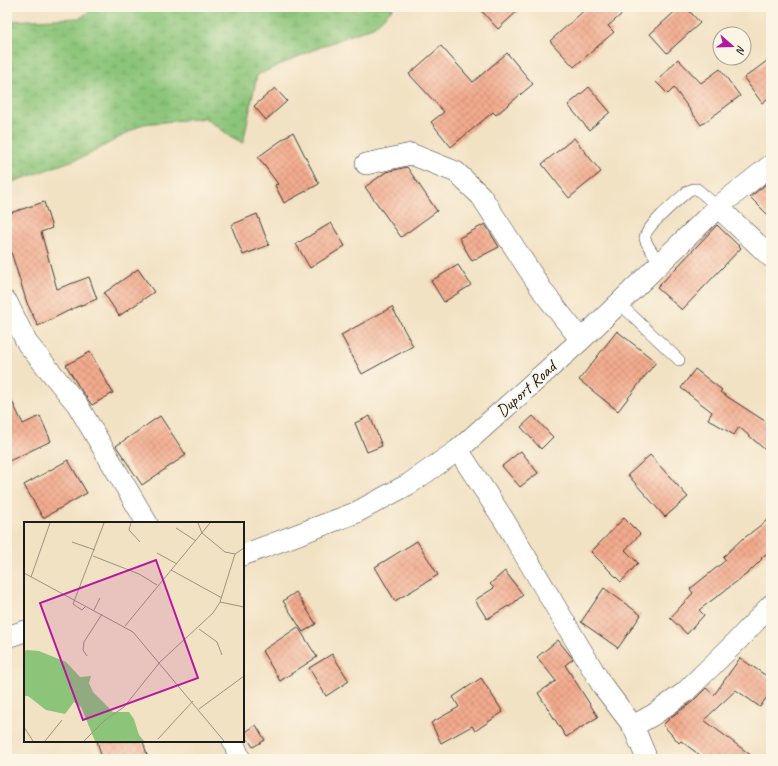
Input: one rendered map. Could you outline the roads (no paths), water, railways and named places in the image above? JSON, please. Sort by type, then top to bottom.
[{"type":"street","points":[[366,164],[411,154],[456,172],[481,196],[544,293],[581,340]]},
{"type":"street","name":"Duport Road","points":[[244,555],[355,513],[409,484],[458,450],[581,340],[718,207],[771,166]]},
{"type":"street","points":[[718,207],[771,257]]},
{"type":"street","points":[[7,302],[28,343],[77,404],[146,522]]},
{"type":"street","points":[[458,450],[504,520],[602,685],[633,726],[647,759]]},
{"type":"street","points":[[633,726],[653,715],[684,694],[771,605]]},
{"type":"street","points":[[7,637],[24,631]]},
{"type":"street","points":[[233,742],[240,759]]},
{"type":"lane","points":[[660,263],[646,239],[646,232],[655,222],[688,191],[693,189],[697,189],[718,207]]},
{"type":"lane","points":[[619,303],[679,360]]}]
